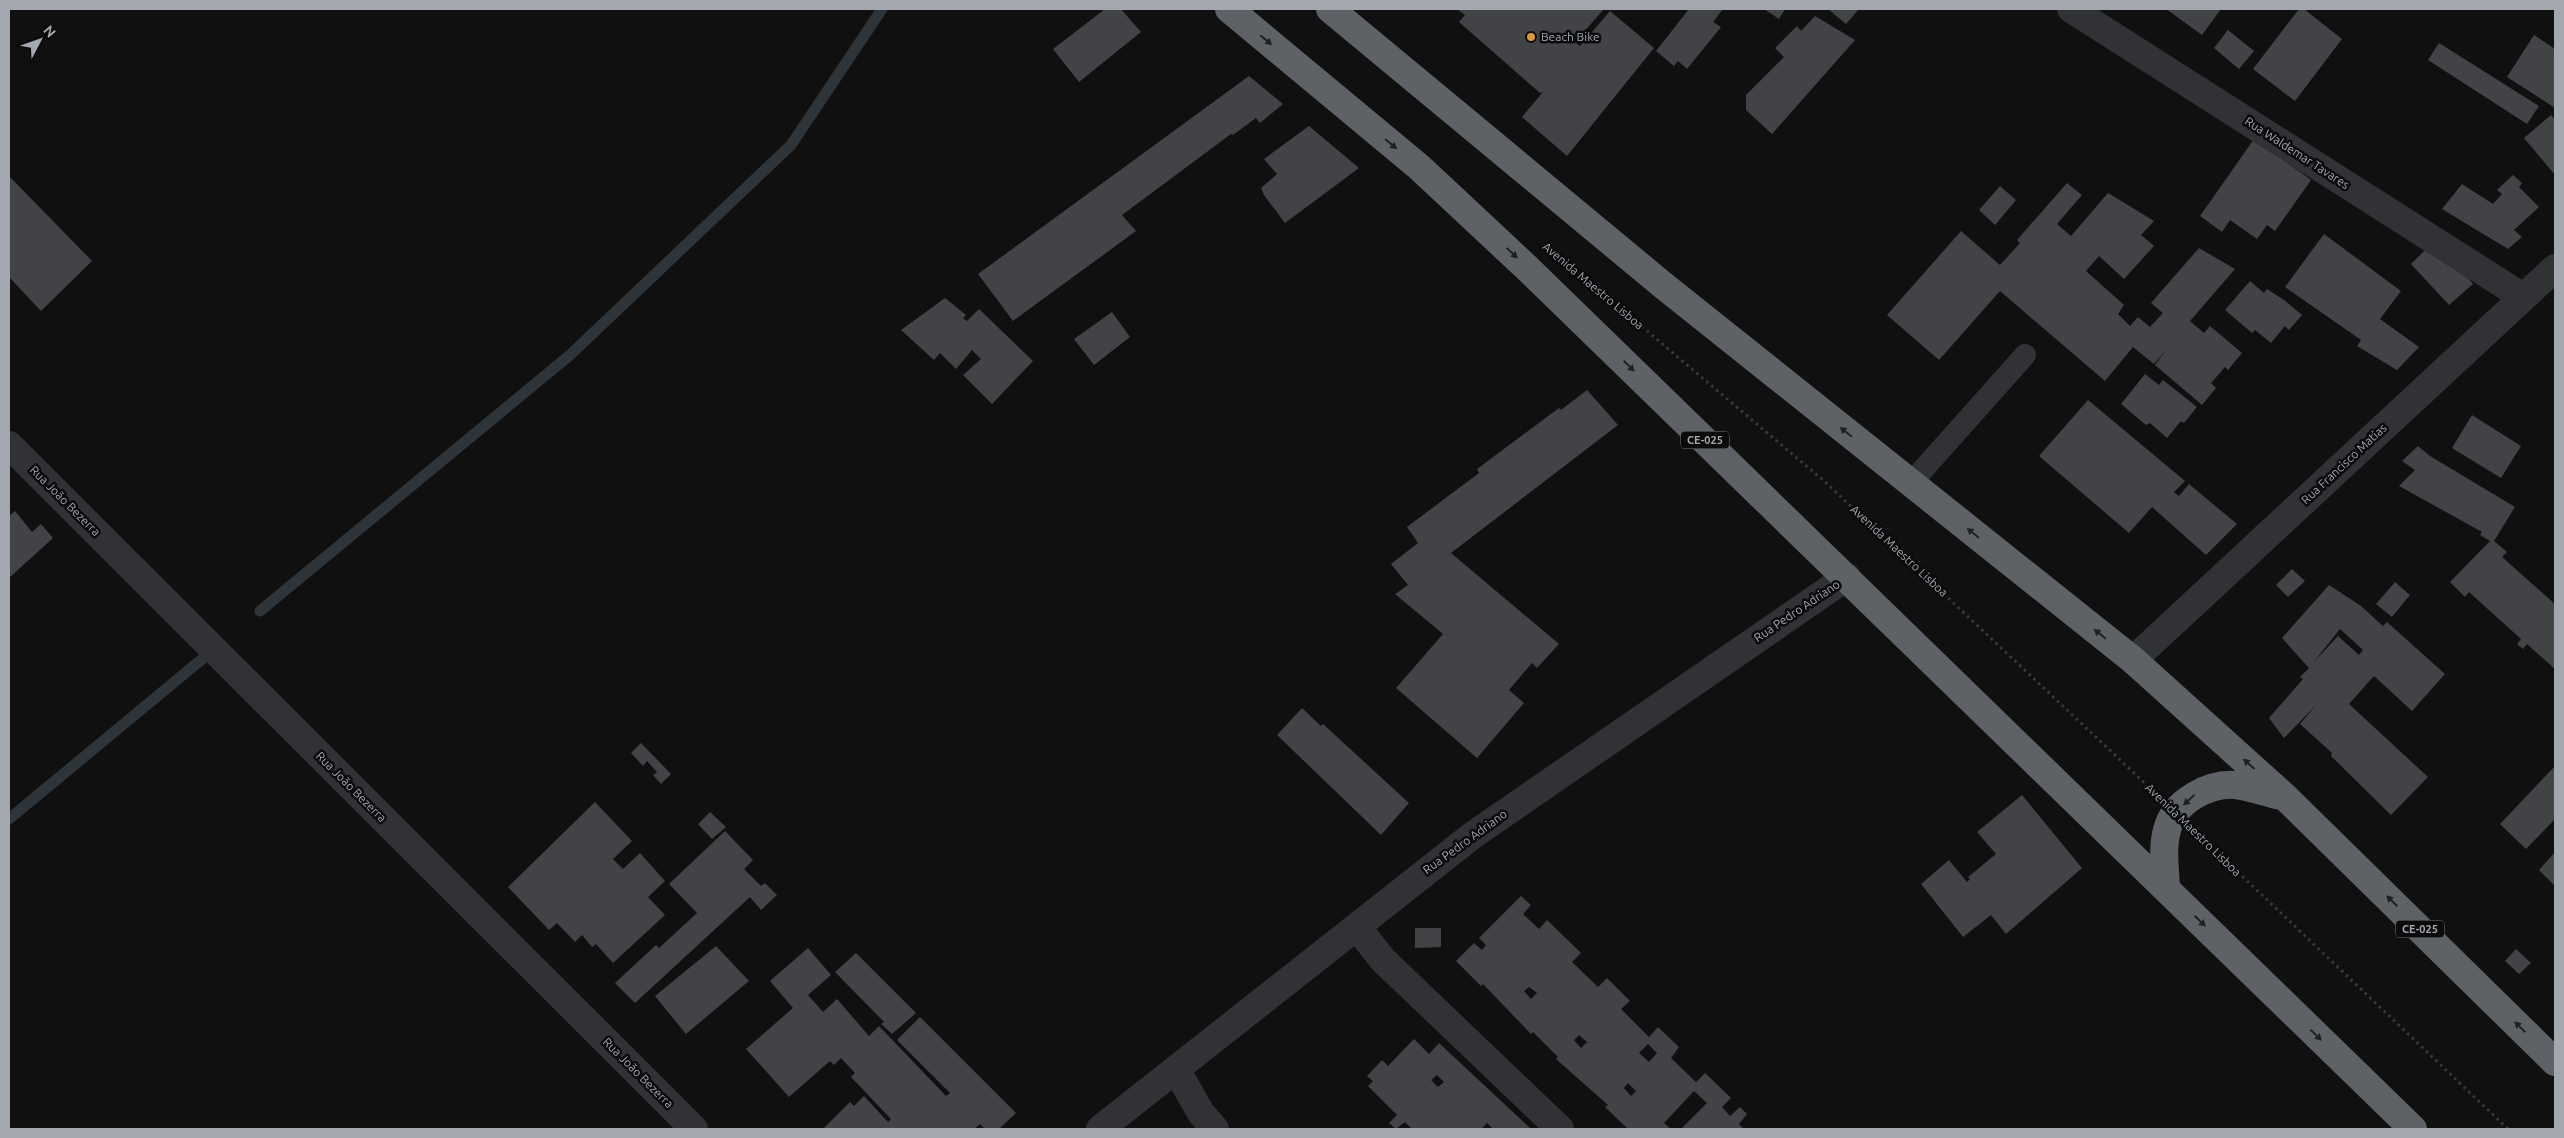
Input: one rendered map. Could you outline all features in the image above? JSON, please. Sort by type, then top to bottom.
[{"type":"highway","name":"CE-025","points":[[1229,9],[1419,167],[1555,294],[2413,1129]]},
{"type":"highway","name":"CE-025","points":[[1330,9],[1672,292],[2133,660],[2285,797],[2555,1062]]},
{"type":"highway","points":[[2166,887],[2165,842],[2167,828],[2176,813],[2197,792],[2235,785],[2285,797]]},
{"type":"street","name":"Rua Waldemar Tavares","points":[[2071,9],[2523,297]]},
{"type":"street","name":"Rua Francisco Matias","points":[[2133,660],[2555,268]]},
{"type":"street","name":"Rua João Bezerra","points":[[9,446],[694,1129]]},
{"type":"street","name":"Rua Pedro Adriano","points":[[1100,1129],[1473,835],[1847,577]]},
{"type":"street","points":[[1357,927],[1383,960],[1560,1129]]},
{"type":"street","points":[[1176,1069],[1201,1113],[1214,1129]]},
{"type":"lane","points":[[1911,483],[2025,355]]},
{"type":"path","name":"Avenida Maestro Lisboa","points":[[1620,308],[1824,481],[2508,1129]]},
{"type":"building","points":[[1105,9],[1121,9],[1141,32],[1079,82],[1053,49]]},
{"type":"building","points":[[1457,9],[1604,9],[1575,42],[1580,46],[1610,11],[1654,48],[1567,156],[1522,117],[1543,92],[1540,93],[1459,22],[1465,15]]},
{"type":"building","points":[[1689,9],[1723,9],[1713,22],[1721,27],[1687,69],[1678,61],[1674,66],[1656,51]]},
{"type":"building","points":[[1764,9],[1785,9],[1779,19]]},
{"type":"building","points":[[1828,9],[1859,9],[1846,24]]},
{"type":"building","points":[[2166,9],[2221,9],[2202,35]]},
{"type":"building","points":[[2299,9],[2304,9],[2342,39],[2295,101],[2253,69]]},
{"type":"building","points":[[1815,16],[1855,40],[1772,134],[1746,110],[1746,95],[1784,57],[1775,48],[1797,26],[1801,31]]},
{"type":"building","points":[[2228,30],[2254,51],[2239,69],[2214,48]]},
{"type":"building","points":[[2534,35],[2555,49],[2555,108],[2507,77]]},
{"type":"building","points":[[2439,43],[2539,106],[2527,124],[2428,60]]},
{"type":"building","points":[[1249,76],[1283,104],[1260,123],[1256,118],[1233,135],[1231,134],[1122,215],[1136,231],[1013,321],[978,274]]},
{"type":"building","points":[[2551,115],[2555,120],[2555,175],[2524,138]]},
{"type":"building","points":[[1309,126],[1359,168],[1285,223],[1261,188],[1277,174],[1264,159]]},
{"type":"building","points":[[2254,139],[2311,180],[2275,231],[2267,225],[2257,239],[2230,220],[2222,232],[2200,216]]},
{"type":"building","points":[[2513,175],[2522,183],[2519,187],[2539,207],[2514,230],[2522,237],[2508,249],[2442,209],[2462,184],[2493,204],[2502,194],[2497,190]]},
{"type":"building","points":[[9,176],[92,261],[41,311],[9,277]]},
{"type":"building","points":[[2067,183],[2082,195],[2057,224],[2071,236],[2108,193],[2154,221],[2141,235],[2154,246],[2124,279],[2099,256],[2086,271],[2124,305],[2118,314],[2130,326],[2138,317],[2150,327],[2163,313],[2151,303],[2199,248],[2235,269],[2190,321],[2204,333],[2210,326],[2242,353],[2228,370],[2225,367],[2211,383],[2216,388],[2202,405],[2155,365],[2166,350],[2154,364],[2133,347],[2105,381],[2000,291],[1939,360],[1887,315],[1961,231],[2000,265],[2020,243],[2017,240]]},
{"type":"building","points":[[2000,186],[2016,200],[1995,225],[1979,210]]},
{"type":"building","points":[[2324,234],[2401,291],[2380,319],[2419,347],[2397,370],[2357,346],[2361,340],[2285,287]]},
{"type":"building","points":[[2434,241],[2473,284],[2449,305],[2411,264]]},
{"type":"building","points":[[2250,281],[2264,293],[2267,289],[2284,300],[2302,315],[2289,330],[2285,326],[2271,343],[2255,330],[2252,333],[2225,310]]},
{"type":"building","points":[[945,298],[966,315],[963,318],[967,321],[979,309],[1033,361],[992,404],[963,375],[981,359],[972,350],[956,369],[940,353],[934,360],[901,330]]},
{"type":"building","points":[[1112,312],[1130,337],[1094,365],[1074,339]]},
{"type":"building","points":[[2145,374],[2159,385],[2163,380],[2197,407],[2184,423],[2181,421],[2167,438],[2150,423],[2146,425],[2121,404]]},
{"type":"building","points":[[1587,390],[1618,425],[1451,553],[1559,644],[1537,668],[1532,663],[1509,690],[1524,703],[1477,758],[1396,688],[1443,634],[1395,594],[1408,585],[1391,564],[1418,543],[1407,527],[1479,473],[1477,469],[1559,408],[1561,410]]},
{"type":"building","points":[[2088,400],[2185,481],[2174,492],[2179,496],[2189,484],[2237,524],[2206,555],[2152,507],[2129,533],[2039,456]]},
{"type":"building","points":[[2472,415],[2521,446],[2501,478],[2452,448]]},
{"type":"building","points":[[2418,446],[2430,456],[2515,507],[2494,541],[2507,552],[2502,557],[2555,604],[2555,669],[2527,644],[2523,649],[2517,644],[2521,639],[2469,592],[2465,597],[2450,582],[2490,541],[2480,535],[2482,532],[2399,486],[2415,470],[2402,461]]},
{"type":"building","points":[[15,511],[32,532],[41,524],[53,538],[9,578],[9,516]]},
{"type":"building","points":[[2292,569],[2305,581],[2288,597],[2276,585]]},
{"type":"building","points":[[2395,582],[2410,595],[2392,617],[2376,604]]},
{"type":"building","points":[[2329,585],[2361,606],[2383,626],[2387,622],[2445,674],[2412,711],[2374,676],[2349,704],[2428,777],[2391,815],[2331,756],[2332,753],[2300,724],[2317,704],[2284,738],[2269,718],[2303,679],[2300,677],[2309,668],[2282,638]],"holes":[[[2340,629],[2363,650],[2359,655],[2338,636],[2313,663]]]},
{"type":"building","points":[[1302,708],[1321,726],[1323,724],[1409,803],[1381,835],[1277,735]]},
{"type":"building","points":[[641,743],[671,774],[661,784],[653,775],[657,772],[647,761],[643,766],[631,753]]},
{"type":"building","points":[[2555,766],[2555,819],[2526,849],[2500,824]]},
{"type":"building","points":[[2022,795],[2082,868],[2006,934],[1991,915],[1963,937],[1921,884],[1949,860],[1967,882],[1970,879],[1968,877],[1996,854],[1977,832]]},
{"type":"building","points":[[595,802],[632,841],[613,859],[623,869],[640,853],[665,881],[648,897],[665,915],[613,963],[596,944],[592,947],[582,935],[575,942],[557,923],[549,930],[508,887]]},
{"type":"building","points":[[710,812],[726,827],[712,839],[698,824]]},
{"type":"building","points":[[725,831],[753,860],[744,869],[761,886],[765,883],[777,895],[761,910],[750,897],[635,1003],[615,983],[656,945],[659,948],[697,913],[669,884]]},
{"type":"building","points":[[2555,852],[2555,886],[2539,870]]},
{"type":"building","points":[[1521,896],[1531,905],[1523,914],[1539,929],[1547,920],[1581,953],[1572,962],[1598,987],[1607,978],[1630,1001],[1621,1009],[1649,1037],[1658,1027],[1679,1047],[1671,1058],[1696,1082],[1705,1073],[1731,1098],[1722,1107],[1730,1116],[1740,1107],[1747,1114],[1739,1124],[1744,1129],[1681,1129],[1707,1103],[1694,1091],[1664,1123],[1671,1129],[1628,1129],[1605,1107],[1608,1105],[1556,1059],[1558,1057],[1533,1032],[1531,1034],[1483,984],[1481,986],[1456,961],[1474,943],[1482,950],[1486,945],[1479,938]],"holes":[[[1529,987],[1537,993],[1531,999],[1524,991]],[[1579,1035],[1587,1042],[1581,1048],[1574,1040]],[[1648,1044],[1657,1053],[1649,1062],[1639,1053]],[[1628,1083],[1636,1091],[1631,1096],[1624,1088]]]},
{"type":"building","points":[[1415,928],[1441,928],[1441,947],[1415,948]]},
{"type":"building","points":[[716,946],[749,981],[686,1034],[655,996]]},
{"type":"building","points":[[808,948],[831,975],[808,995],[823,1012],[837,999],[869,1036],[879,1026],[946,1096],[950,1093],[897,1040],[920,1017],[1016,1113],[999,1129],[985,1129],[980,1124],[974,1129],[823,1129],[850,1102],[854,1106],[864,1096],[888,1122],[891,1119],[851,1077],[855,1073],[841,1058],[834,1065],[830,1061],[789,1097],[746,1049],[793,1008],[770,981]]},
{"type":"building","points":[[2516,949],[2531,963],[2519,974],[2505,961]]},
{"type":"building","points":[[856,953],[916,1013],[892,1034],[881,1024],[884,1022],[835,972]]},
{"type":"building","points":[[1414,1039],[1429,1054],[1439,1043],[1530,1128],[1493,1129],[1487,1123],[1481,1129],[1412,1129],[1405,1122],[1396,1129],[1389,1123],[1397,1115],[1368,1086],[1373,1081],[1367,1076],[1382,1060],[1388,1066]],"holes":[[[1437,1075],[1444,1082],[1438,1087],[1431,1080]]]},
{"type":"waterway","points":[[260,611],[570,355],[791,145],[882,9]]},
{"type":"waterway","points":[[9,819],[207,655]]},
{"type":"place","name":"Beach Bike","points":[[1531,37]]}]
